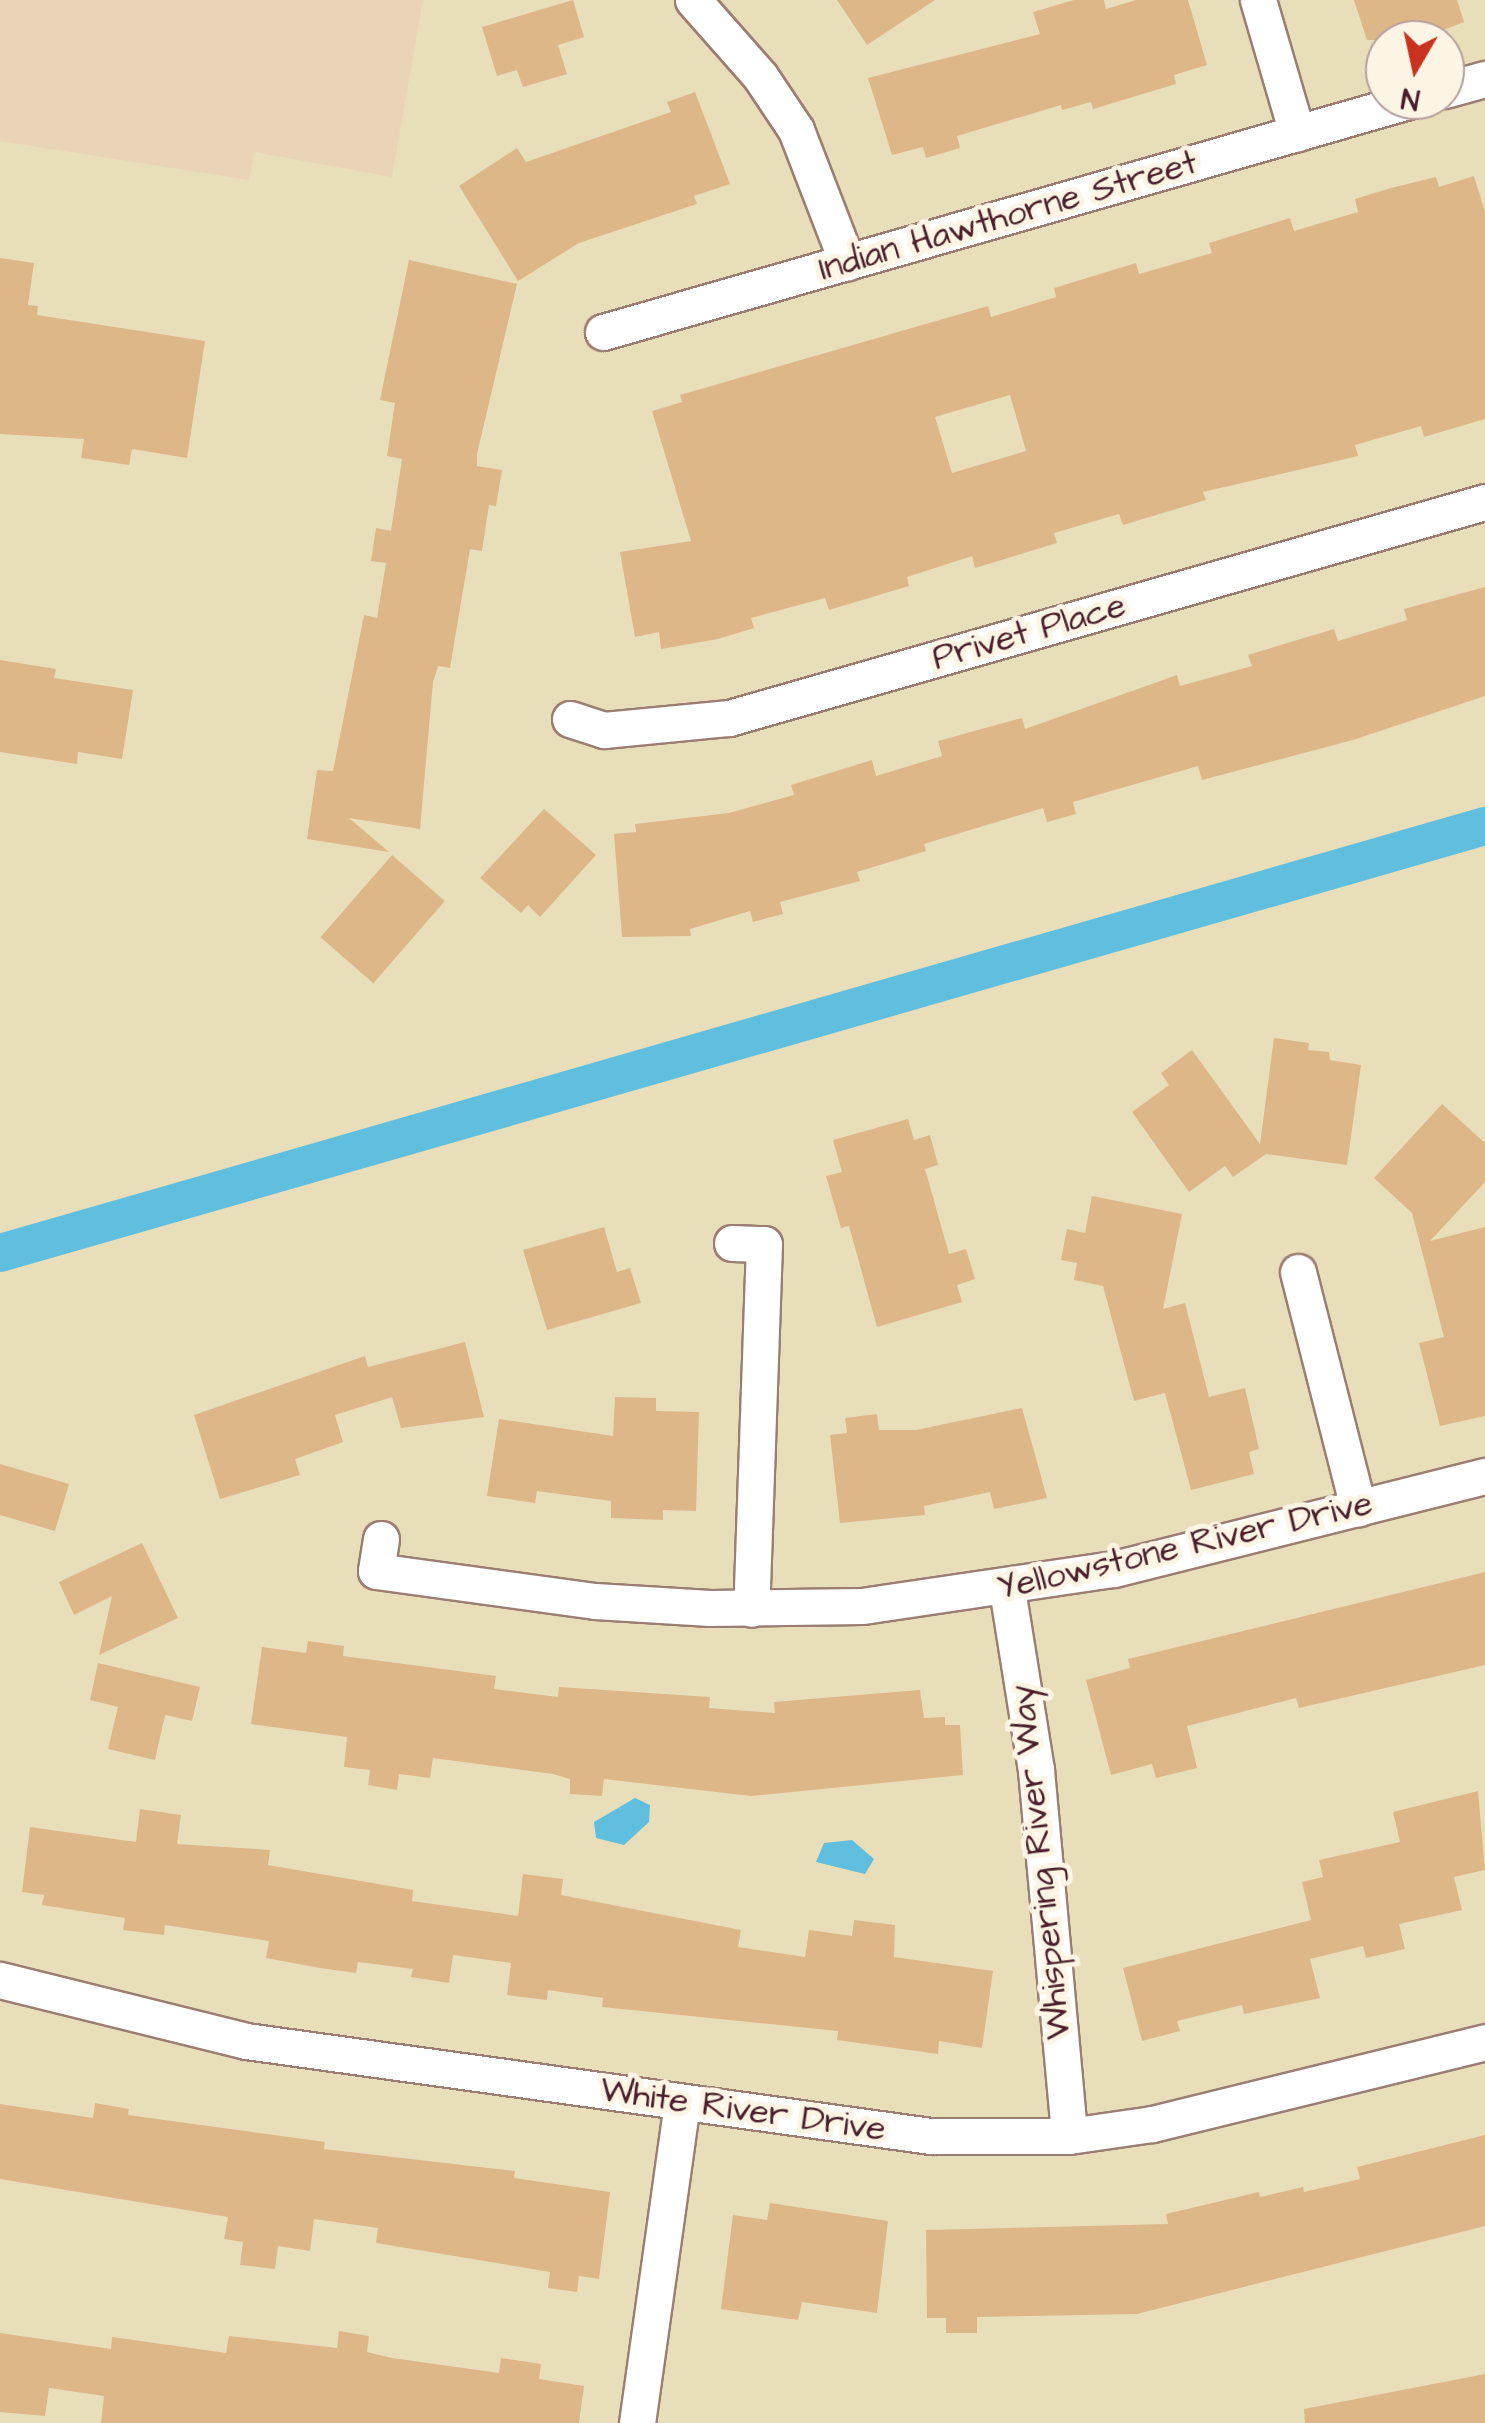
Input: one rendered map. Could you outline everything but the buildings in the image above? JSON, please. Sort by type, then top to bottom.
[{"type":"street","points":[[693,0],[760,76],[796,130],[847,262]]},
{"type":"street","points":[[1258,0],[1297,133]]},
{"type":"street","name":"Indian Hawthorne Street","points":[[603,332],[1365,113]]},
{"type":"street","name":"Privet Place","points":[[570,720],[604,730],[729,718],[1485,502]]},
{"type":"street","points":[[732,1243],[764,1244],[751,1609]]},
{"type":"street","points":[[1298,1272],[1358,1508]]},
{"type":"street","name":"Yellowstone River Drive","points":[[380,1539],[376,1571],[595,1601],[751,1609],[862,1606],[1007,1590],[1485,1476]]},
{"type":"street","name":"Whispering River Way","points":[[1007,1590],[1036,1770],[1069,2136]]},
{"type":"street","name":"White River Drive","points":[[0,1980],[246,2042],[931,2136],[1069,2136],[1152,2124],[1485,2042]]},
{"type":"street","points":[[637,2423],[682,2102]]},
{"type":"shaded area","points":[[0,0],[423,0],[392,177],[254,152],[249,180],[0,141]]},
{"type":"water","points":[[635,1798],[650,1805],[649,1822],[624,1845],[596,1838],[594,1822]]},
{"type":"water","points":[[852,1840],[874,1859],[865,1874],[816,1862],[824,1843]]},
{"type":"waterway","points":[[0,1253],[1485,826]]}]
